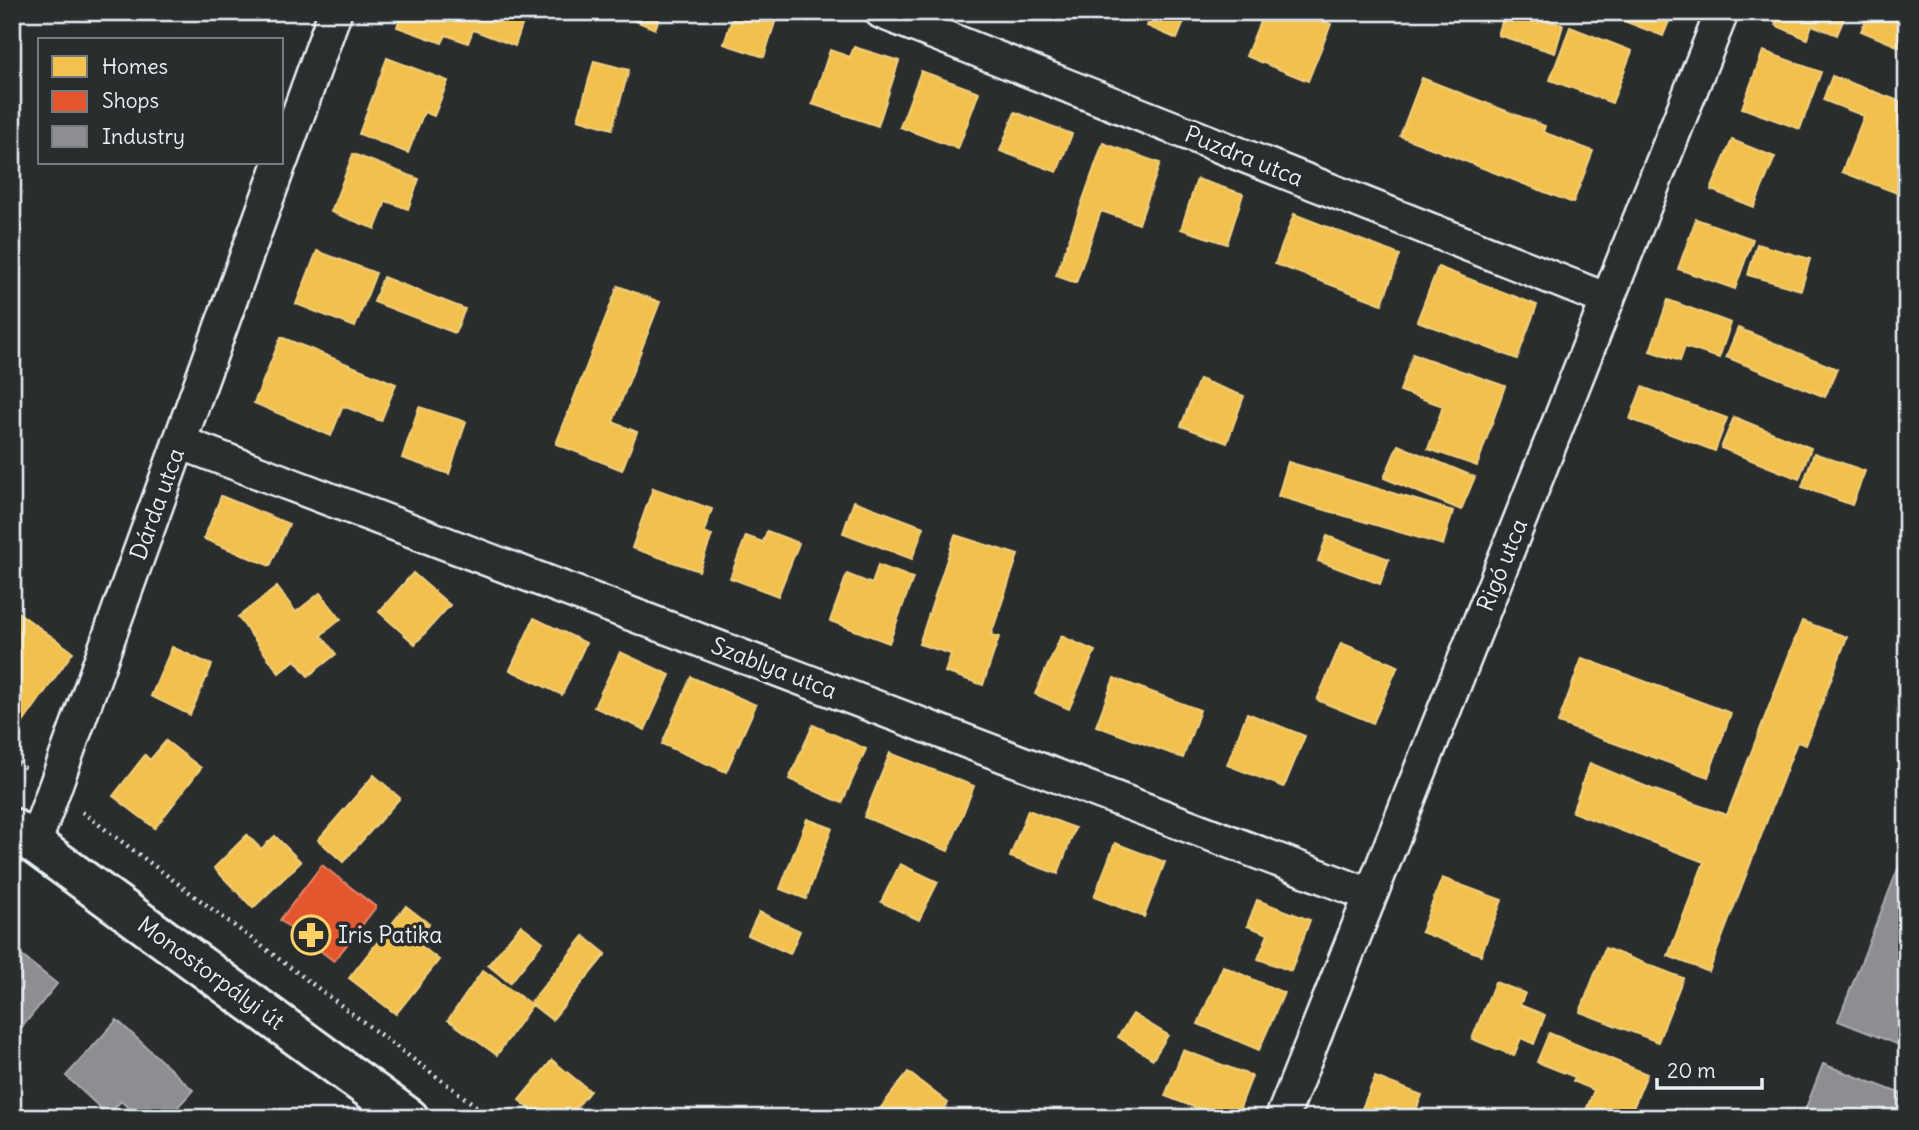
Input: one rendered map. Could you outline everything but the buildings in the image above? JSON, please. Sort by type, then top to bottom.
[{"type":"street","name":"Dárda utca","points":[[284,153],[335,12]]},
{"type":"street","name":"Puzdra utca","points":[[881,12],[1608,300]]},
{"type":"street","name":"Rigó utca","points":[[1282,1118],[1722,12]]},
{"type":"street","name":"Dárda utca","points":[[23,837],[54,790],[280,164]]},
{"type":"street","name":"Szablya utca","points":[[179,442],[1370,895]]},
{"type":"street","name":"Monostorpályi út","points":[[23,837],[409,1118]]},
{"type":"path","points":[[12,758],[492,1118]]},
{"type":"place","name":"Iris Patika","points":[[311,935]]}]
